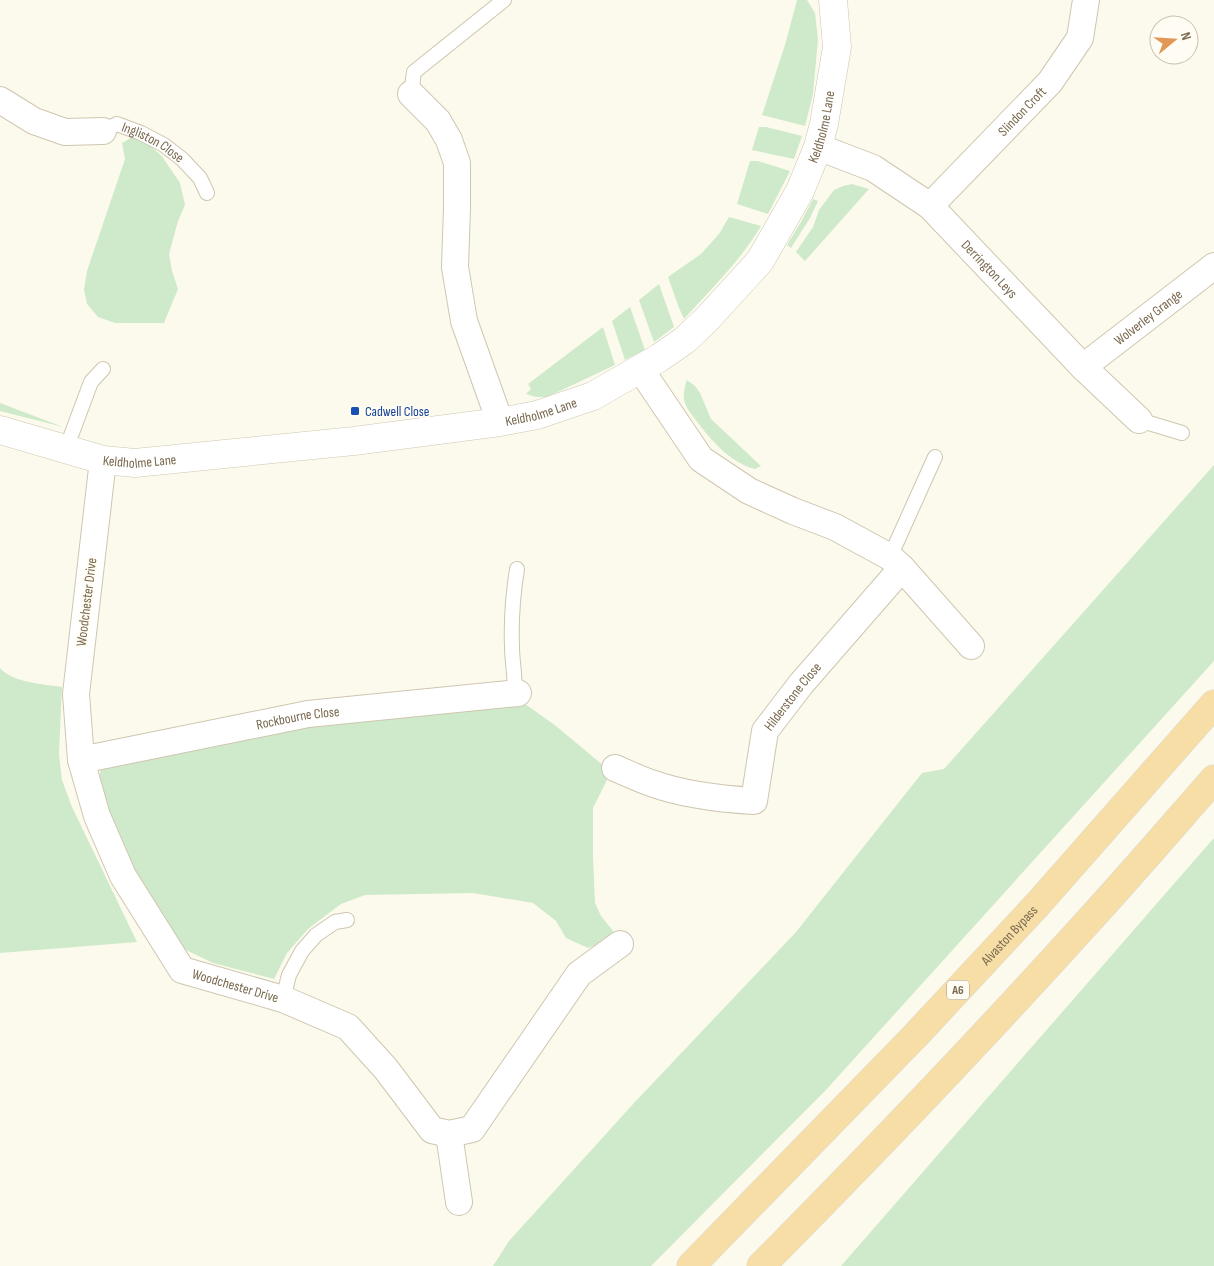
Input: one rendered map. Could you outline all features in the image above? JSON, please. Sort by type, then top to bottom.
[{"type":"highway","name":"Alvaston Bypass","points":[[692,1266],[915,1036],[1037,905],[1214,704]]},
{"type":"highway","points":[[761,1266],[829,1198],[1078,933],[1214,779]]},
{"type":"street","name":"Keldholme Lane","points":[[0,430],[103,460],[135,463],[354,441],[500,422],[537,415],[593,396],[641,370],[685,340],[707,319],[760,260],[800,191],[818,147],[824,124],[837,47],[833,0]]},
{"type":"street","name":"Slindon Croft","points":[[930,206],[1050,82],[1080,38],[1086,0]]},
{"type":"street","points":[[411,94],[438,121],[449,140],[457,163],[456,276],[464,321],[500,422]]},
{"type":"street","name":"Ingliston Close","points":[[0,100],[34,121],[65,132],[103,131]]},
{"type":"street","name":"Derrington Leys","points":[[818,147],[873,168],[930,206],[1083,367],[1139,420]]},
{"type":"street","name":"Wolverley Grange","points":[[1083,367],[1214,266]]},
{"type":"street","points":[[641,370],[701,459],[749,491],[835,528],[896,563],[971,646]]},
{"type":"street","name":"Woodchester Drive","points":[[103,460],[76,694],[81,760],[97,816],[123,876],[182,970],[283,999],[348,1028],[386,1069],[432,1130],[449,1134]]},
{"type":"street","name":"Hilderstone Close","points":[[615,768],[651,783],[684,792],[720,799],[754,801],[765,731],[896,563]]},
{"type":"street","name":"Rockbourne Close","points":[[81,760],[308,714],[516,693]]},
{"type":"street","points":[[459,1202],[449,1134],[472,1129],[579,974],[620,944]]},
{"type":"lane","points":[[411,94],[414,72],[504,0]]},
{"type":"lane","name":"Ingliston Close","points":[[103,131],[118,124],[164,145],[182,159],[200,178],[207,193]]},
{"type":"lane","points":[[66,449],[91,382],[103,370]]},
{"type":"lane","points":[[1139,420],[1182,434]]},
{"type":"lane","points":[[896,563],[935,457]]},
{"type":"lane","points":[[516,693],[512,648],[514,588],[517,569]]},
{"type":"lane","points":[[283,999],[289,975],[302,951],[316,935],[335,922],[347,920]]},
{"type":"green space","points":[[797,0],[807,0],[815,13],[818,39],[813,94],[805,126],[762,115],[785,45]]},
{"type":"green space","points":[[759,127],[802,136],[794,159],[752,150]]},
{"type":"green space","points":[[136,135],[161,155],[180,183],[185,205],[178,221],[169,254],[178,289],[164,323],[115,323],[98,317],[87,304],[84,290],[87,271],[125,159],[122,143]]},
{"type":"green space","points":[[750,161],[758,161],[790,171],[768,214],[737,204]]},
{"type":"green space","points":[[852,184],[869,189],[805,261],[796,252],[813,227],[819,210],[834,190]]},
{"type":"green space","points":[[813,199],[818,201],[810,218],[791,248],[787,245]]},
{"type":"green space","points":[[729,217],[761,226],[735,262],[684,319],[668,277],[701,254],[719,234]]},
{"type":"green space","points":[[659,284],[674,327],[654,342],[639,300]]},
{"type":"green space","points":[[630,307],[645,350],[625,360],[612,321]]},
{"type":"green space","points":[[603,327],[615,365],[547,397],[536,397],[526,394],[531,389],[528,384]]},
{"type":"green space","points":[[687,380],[700,393],[711,419],[761,466],[755,469],[737,461],[721,449],[707,434],[686,405],[684,394]]},
{"type":"green space","points":[[0,403],[63,427],[0,411]]},
{"type":"green space","points":[[1214,465],[1214,661],[825,1091],[651,1266],[493,1266],[509,1241],[634,1103],[796,932],[922,773],[944,769]]},
{"type":"green space","points":[[0,668],[21,680],[62,687],[59,754],[62,780],[72,807],[137,942],[0,953]]},
{"type":"green space","points":[[514,696],[556,726],[611,772],[593,808],[593,857],[595,903],[601,916],[614,932],[605,942],[588,948],[566,938],[556,921],[533,903],[473,893],[365,895],[341,904],[308,929],[287,953],[274,979],[213,963],[182,948],[141,886],[109,819],[98,783],[101,768],[307,717]]},
{"type":"green space","points":[[1214,838],[1214,1266],[841,1266],[1206,847]]},
{"type":"place","name":"Cadwell Close","points":[[355,411]]}]
